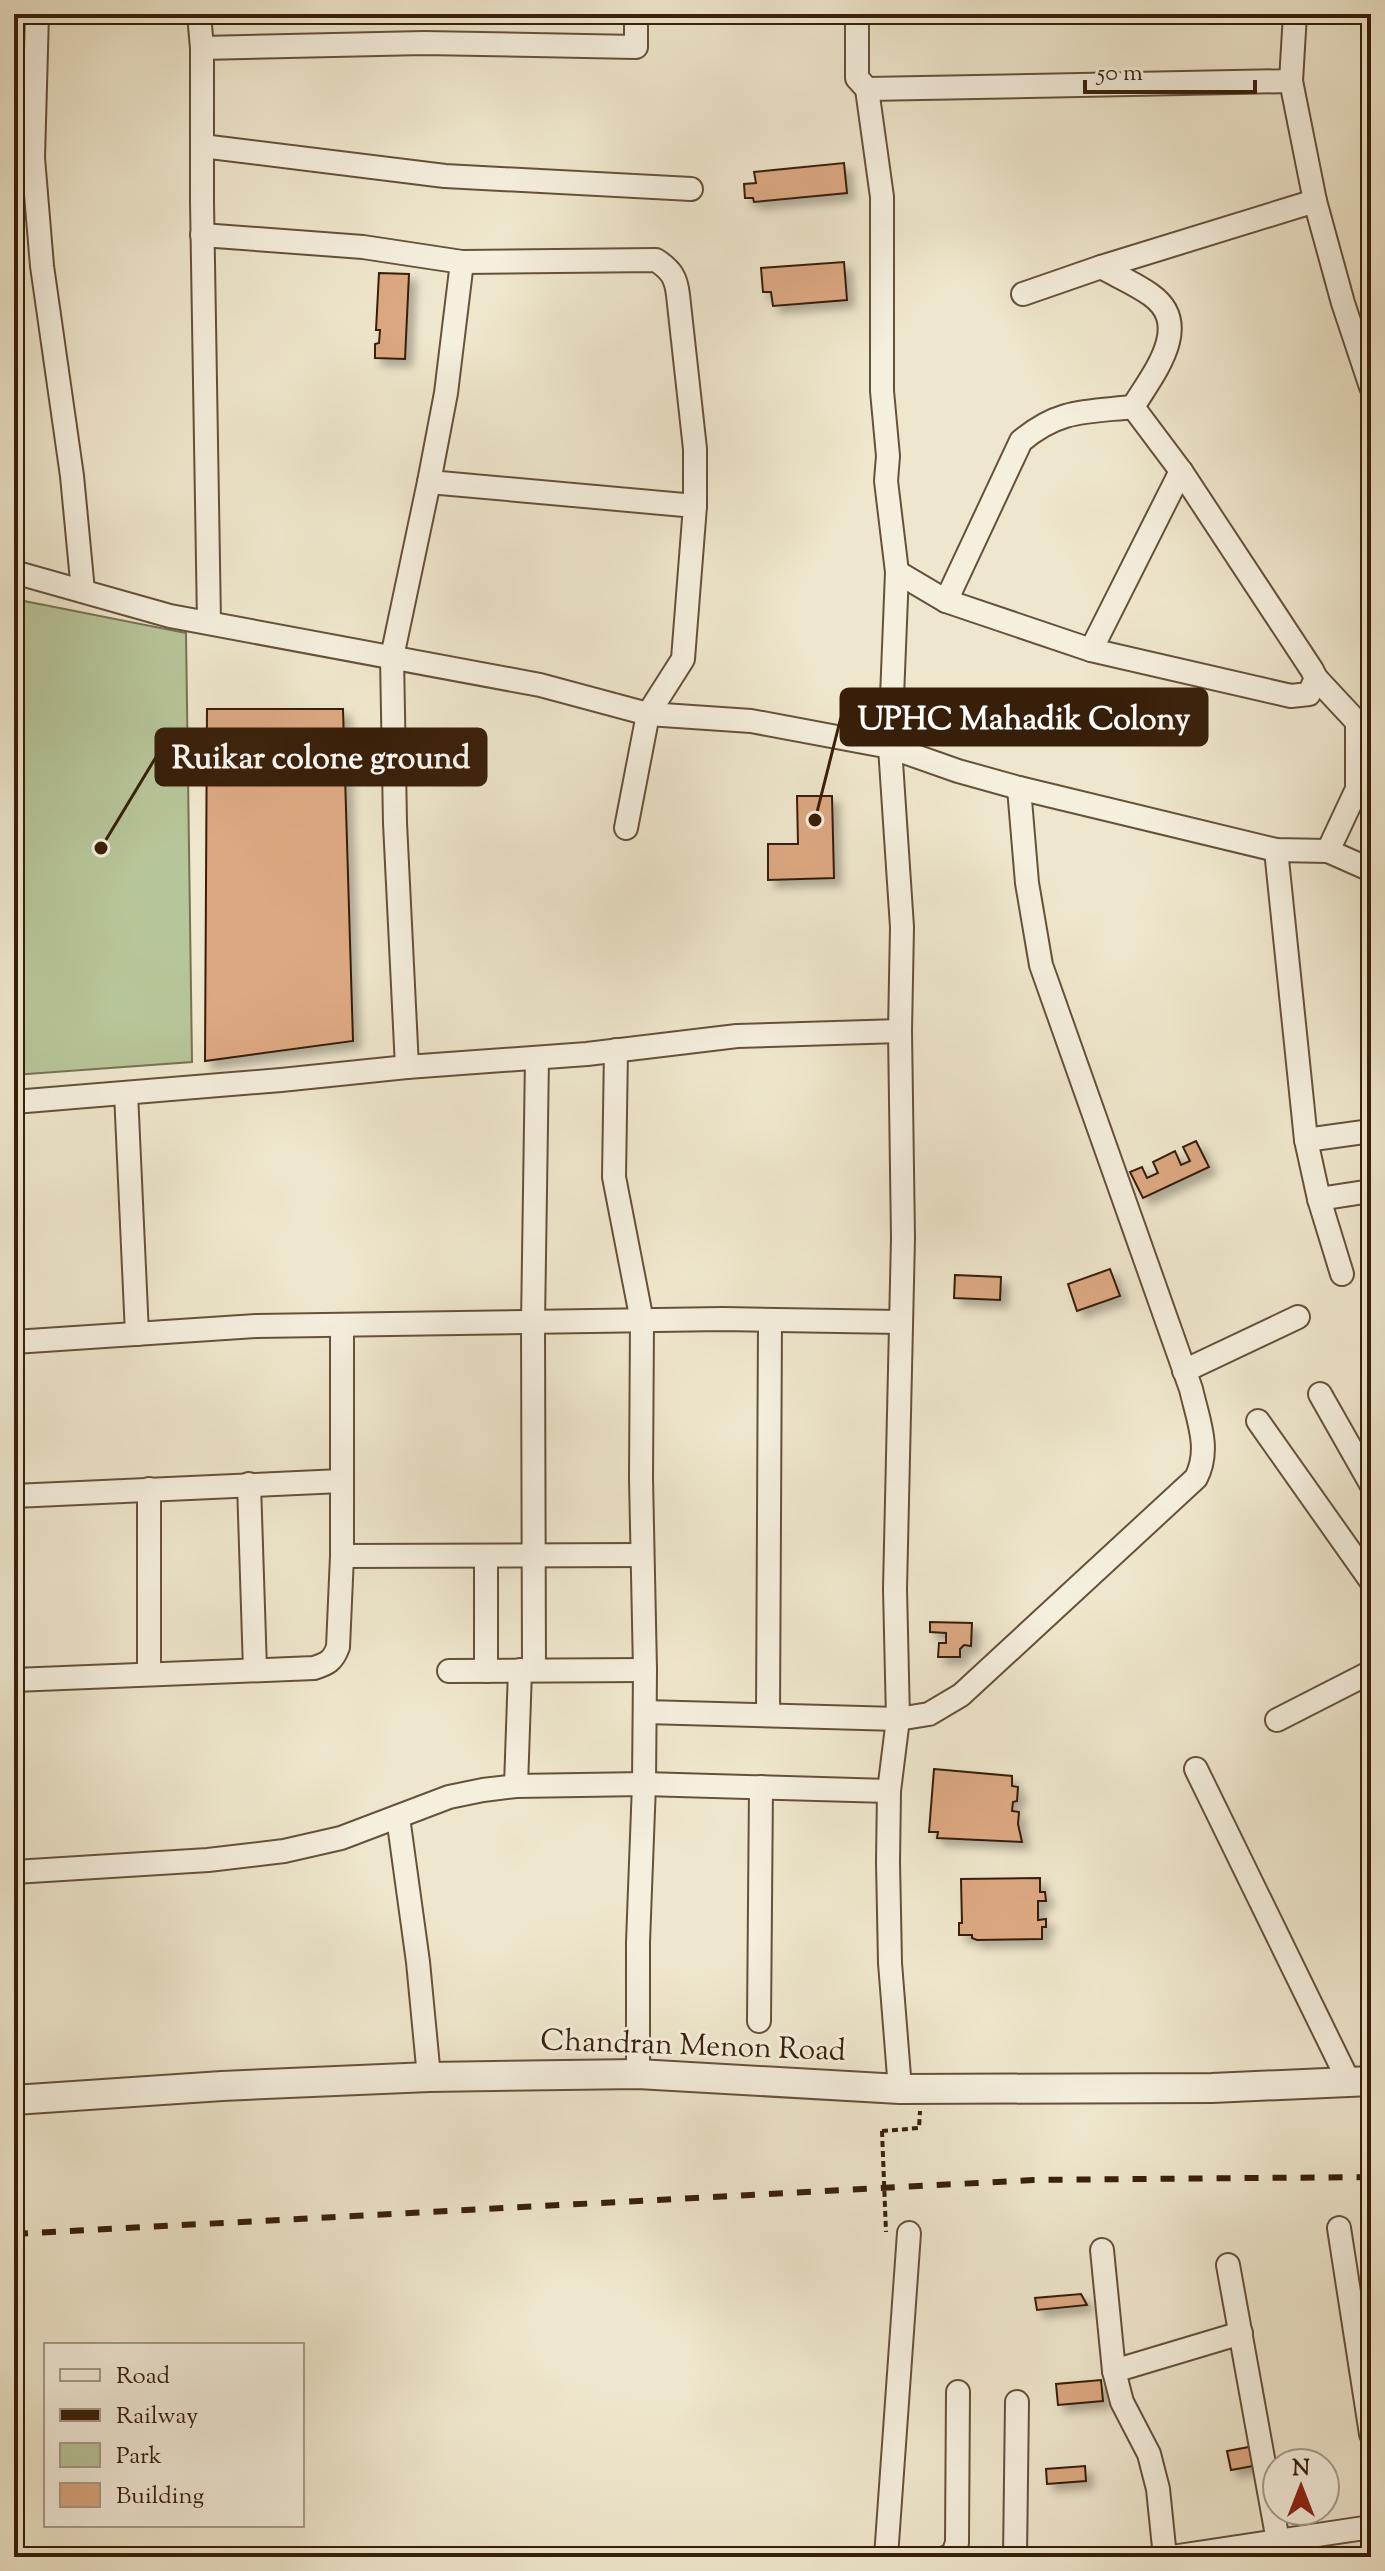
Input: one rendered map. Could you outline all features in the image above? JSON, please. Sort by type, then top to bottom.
[{"type":"street","points":[[37,14],[24,158],[72,476],[83,591]]},
{"type":"street","points":[[199,14],[202,48],[209,622]]},
{"type":"street","points":[[202,48],[424,43],[636,47],[636,14]]},
{"type":"street","points":[[857,14],[857,78],[867,89],[882,197],[882,391],[888,456],[886,481],[897,572],[890,747],[902,927],[900,1031],[903,1173],[895,1589],[898,1719],[889,1791],[890,1963],[900,2089]]},
{"type":"street","points":[[1295,14],[1291,81],[1315,201],[1343,303],[1371,387]]},
{"type":"street","points":[[867,89],[1291,81]]},
{"type":"street","points":[[202,146],[445,176],[691,189]]},
{"type":"street","points":[[1023,294],[1315,201]]},
{"type":"street","points":[[202,235],[402,251],[462,262],[656,260],[668,267],[676,278],[695,449],[695,506],[683,659],[648,714],[626,828]]},
{"type":"street","points":[[407,1067],[395,823],[392,657],[446,393],[462,262]]},
{"type":"street","points":[[1101,267],[1153,296],[1164,309],[1170,325],[1171,338],[1164,355],[1133,407]]},
{"type":"street","points":[[946,601],[1021,441],[1040,425],[1073,413],[1133,407]]},
{"type":"street","points":[[1133,407],[1181,471],[1316,678],[1357,722],[1357,789],[1328,851]]},
{"type":"street","points":[[1091,650],[1181,471]]},
{"type":"street","points":[[429,482],[695,506]]},
{"type":"street","points":[[14,572],[170,616],[540,685],[648,714],[751,721],[890,747],[1019,788],[1276,850],[1328,851],[1371,870]]},
{"type":"street","points":[[897,572],[946,601],[1091,650],[1291,696],[1309,694],[1316,678]]},
{"type":"street","points":[[645,1712],[898,1719],[929,1714],[961,1695],[1196,1478],[1204,1463],[1204,1443],[1184,1371],[1041,965],[1027,883],[1019,788]]},
{"type":"street","points":[[1276,850],[1306,1140],[1319,1199],[1342,1274]]},
{"type":"street","points":[[14,1102],[537,1058],[737,1036],[900,1031]]},
{"type":"street","points":[[616,1050],[614,1177],[642,1321],[645,1712],[638,1942],[638,2074]]},
{"type":"street","points":[[516,1786],[534,1556],[533,1323],[537,1058]]},
{"type":"street","points":[[126,1093],[137,1334]]},
{"type":"street","points":[[1306,1140],[1371,1131]]},
{"type":"street","points":[[1319,1199],[1371,1191]]},
{"type":"street","points":[[1184,1371],[1298,1317]]},
{"type":"street","points":[[14,1342],[256,1326],[770,1320],[900,1322]]},
{"type":"street","points":[[768,1715],[770,1320]]},
{"type":"street","points":[[14,1680],[314,1668],[329,1664],[338,1647],[342,1556],[342,1325]]},
{"type":"street","points":[[1320,1394],[1371,1484]]},
{"type":"street","points":[[1258,1421],[1371,1581]]},
{"type":"street","points":[[14,1496],[341,1481]]},
{"type":"street","points":[[249,1484],[255,1670]]},
{"type":"street","points":[[149,1489],[149,1674]]},
{"type":"street","points":[[342,1556],[642,1555]]},
{"type":"street","points":[[486,1556],[486,1671]]},
{"type":"street","points":[[449,1671],[645,1670]]},
{"type":"street","points":[[1277,1720],[1371,1672]]},
{"type":"street","points":[[1196,1769],[1360,2082]]},
{"type":"street","points":[[14,1872],[208,1860],[284,1851],[341,1838],[449,1797],[516,1786],[644,1784],[889,1791]]},
{"type":"street","points":[[759,2021],[761,1787]]},
{"type":"street","points":[[398,1817],[418,1962],[429,2077]]},
{"type":"street","name":"Chandran Menon Road","points":[[14,2100],[222,2086],[429,2077],[638,2074],[900,2089],[1212,2088],[1360,2082]]},
{"type":"street","points":[[1339,2228],[1371,2434]]},
{"type":"street","points":[[886,2557],[897,2233]]},
{"type":"street","points":[[1102,2250],[1114,2371],[1122,2402],[1149,2454],[1158,2489],[1165,2557]]},
{"type":"street","points":[[1228,2265],[1278,2541]]},
{"type":"street","points":[[1114,2371],[1241,2333]]},
{"type":"street","points":[[947,2557],[953,2554],[957,2543],[958,2392]]},
{"type":"street","points":[[1015,2557],[1017,2402]]},
{"type":"street","points":[[1172,2557],[1371,2527]]},
{"type":"path","points":[[897,2233],[882,2131],[919,2128]]},
{"type":"green space","points":[[14,599],[186,633],[192,1062],[14,1075]]},
{"type":"building","points":[[844,163],[847,193],[754,202],[753,198],[745,198],[744,184],[756,183],[754,172]]},
{"type":"building","points":[[844,262],[847,300],[773,306],[771,292],[763,292],[761,268]]},
{"type":"building","points":[[379,273],[409,274],[405,359],[375,358],[375,344],[379,343],[380,330],[376,330]]},
{"type":"building","points":[[207,709],[343,709],[353,1041],[205,1061]]},
{"type":"building","points":[[797,796],[832,796],[834,878],[768,880],[768,844],[798,844]]},
{"type":"building","points":[[1196,1141],[1209,1167],[1143,1198],[1130,1172],[1142,1167],[1147,1178],[1158,1173],[1153,1162],[1175,1151],[1181,1165],[1190,1161],[1183,1147]]},
{"type":"building","points":[[1110,1269],[1120,1296],[1077,1311],[1068,1284]]},
{"type":"building","points":[[955,1275],[1001,1277],[1000,1300],[954,1298]]},
{"type":"building","points":[[930,1622],[972,1623],[971,1646],[964,1645],[960,1649],[960,1657],[938,1657],[939,1643],[946,1643],[946,1633],[930,1632]]},
{"type":"building","points":[[934,1769],[1012,1776],[1012,1786],[1018,1787],[1017,1801],[1013,1802],[1012,1811],[1019,1812],[1022,1842],[937,1838],[938,1832],[929,1832]]},
{"type":"building","points":[[1040,1878],[1040,1892],[1045,1892],[1046,1901],[1038,1901],[1038,1920],[1046,1919],[1042,1939],[977,1940],[972,1935],[959,1935],[959,1923],[962,1923],[961,1879]]},
{"type":"building","points":[[1081,2294],[1087,2305],[1037,2310],[1035,2298]]},
{"type":"building","points":[[1101,2380],[1103,2401],[1058,2405],[1056,2384]]},
{"type":"building","points":[[1249,2447],[1253,2466],[1231,2470],[1227,2451]]},
{"type":"building","points":[[1085,2466],[1086,2481],[1047,2484],[1046,2469]]},
{"type":"railway","points":[[14,2234],[1033,2180],[1371,2177]]},
{"type":"place","name":"UPHC Mahadik Colony","points":[[815,820]]},
{"type":"place","name":"Ruikar colone ground","points":[[101,848]]}]
